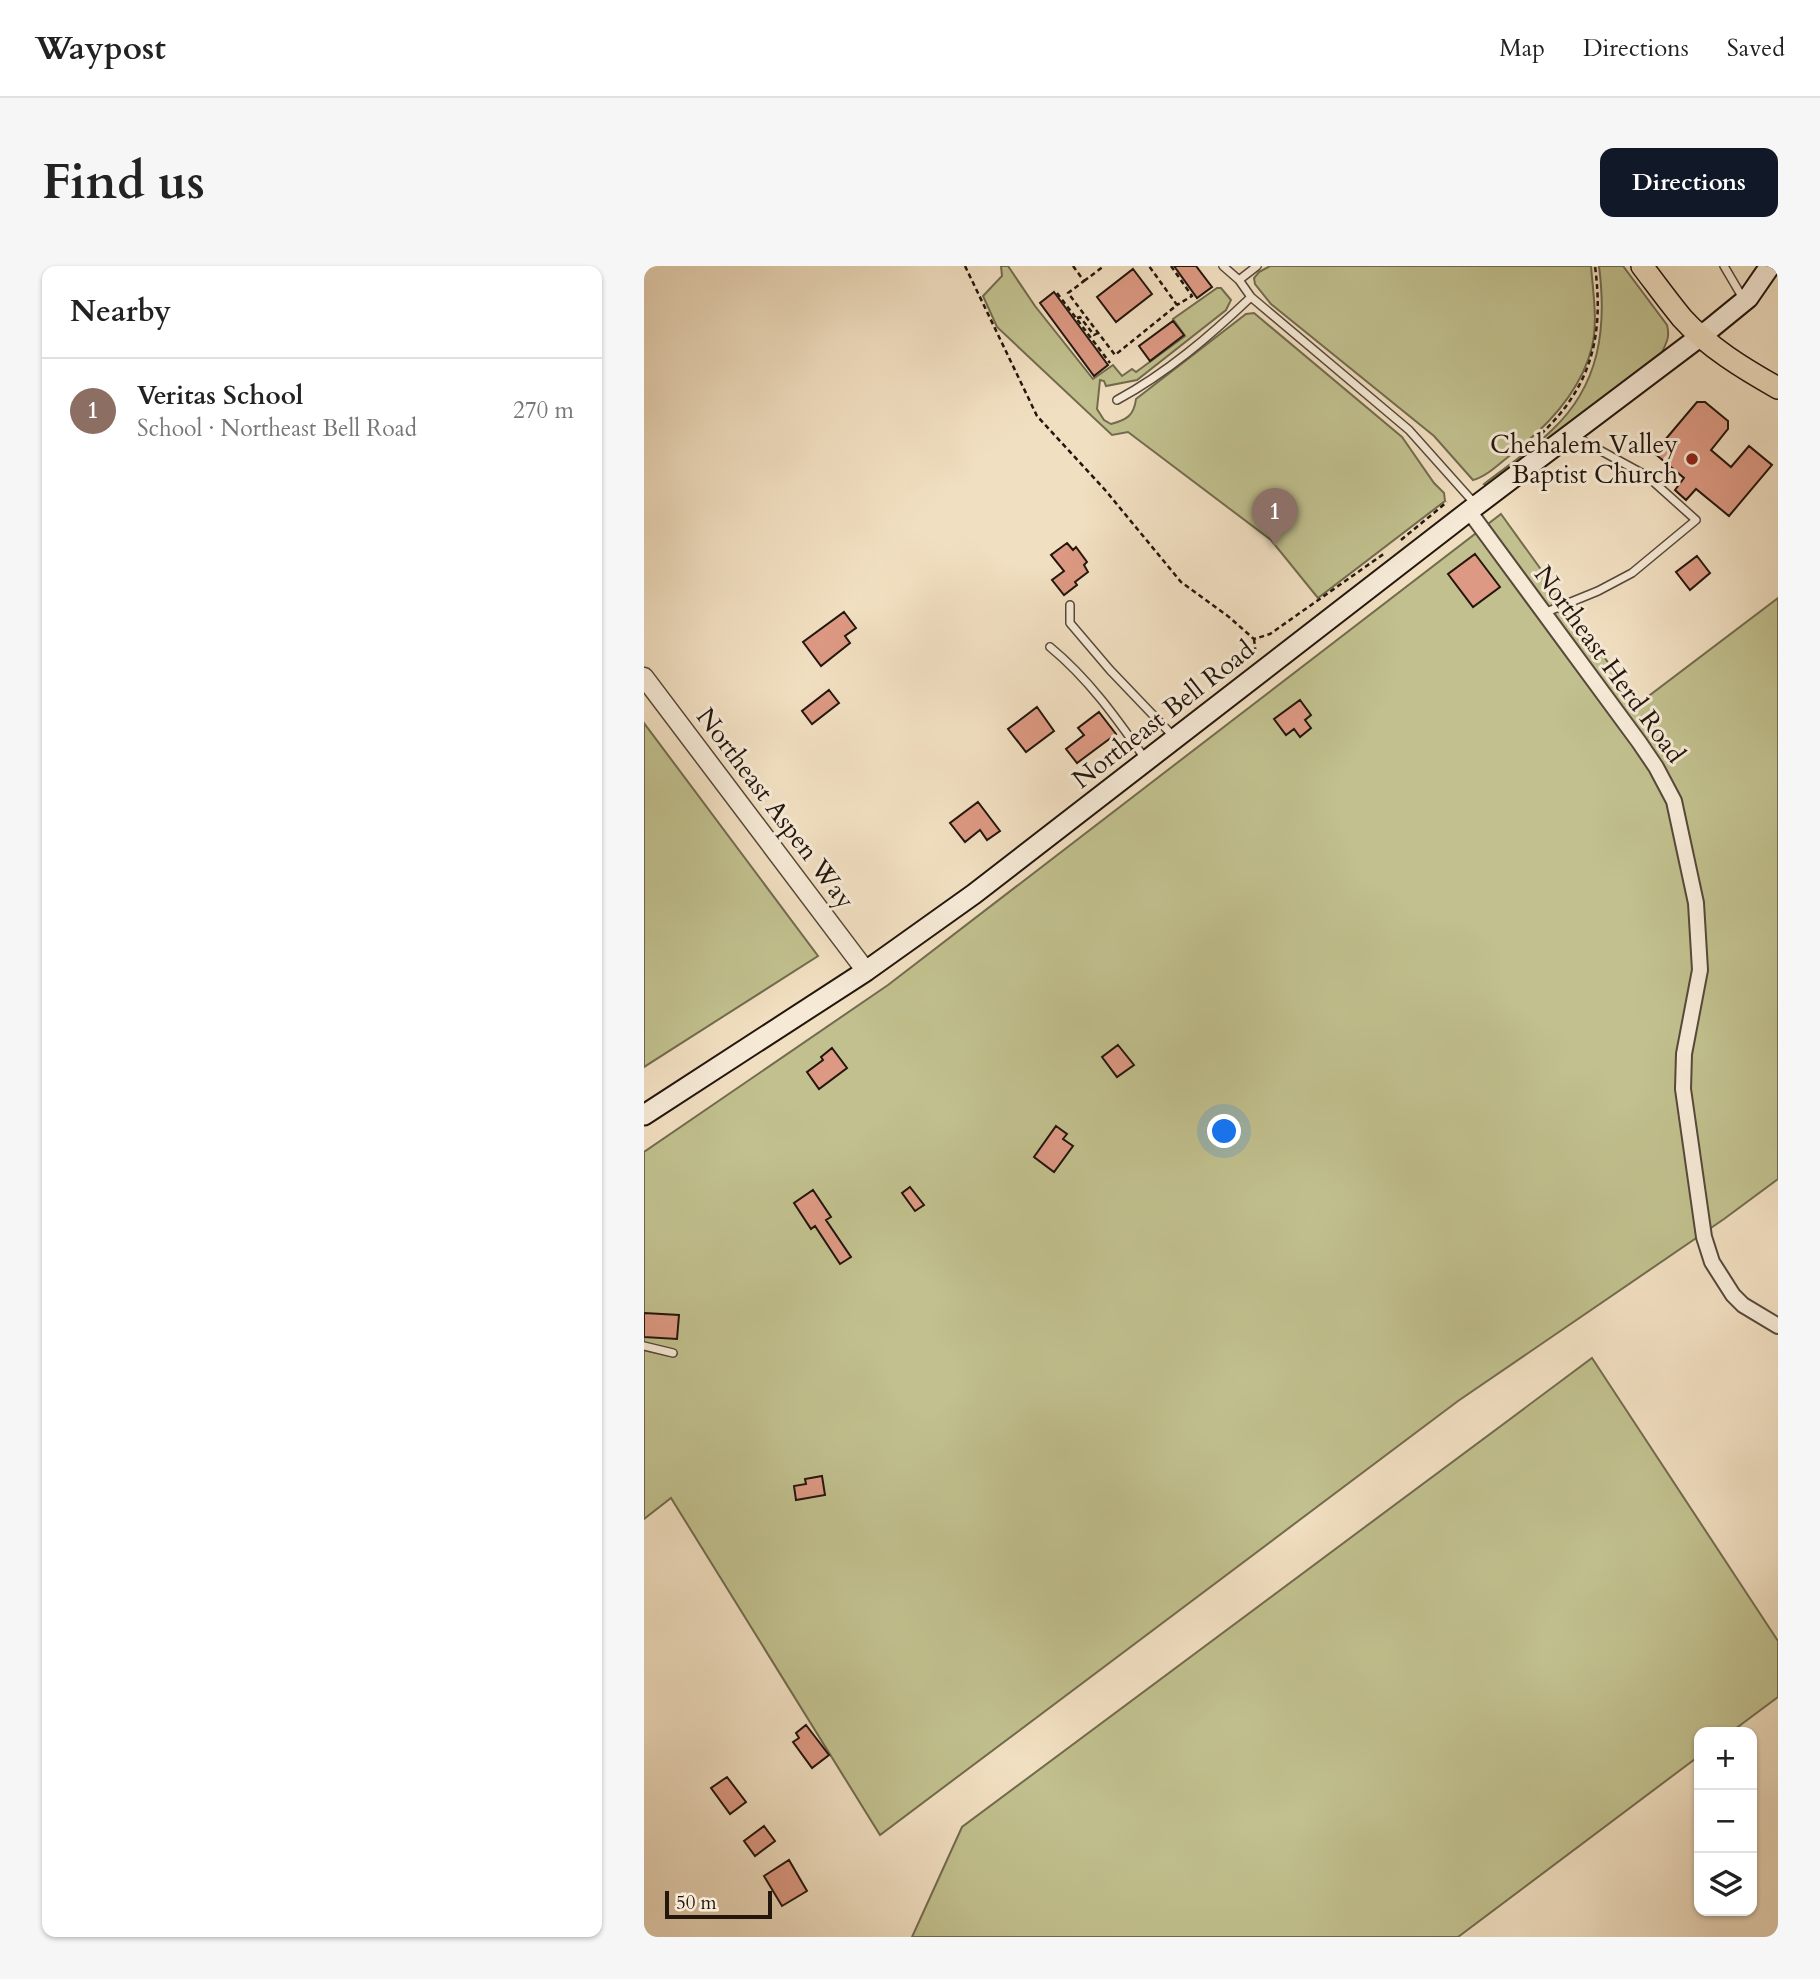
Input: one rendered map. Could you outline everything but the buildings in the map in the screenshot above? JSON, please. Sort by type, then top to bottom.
[{"type":"main road","points":[[1642,266],[1682,318],[1700,336],[1749,372],[1778,388]]},
{"type":"main road","name":"Northeast Bell Road","points":[[644,1115],[866,971],[974,894],[1472,508],[1700,336],[1744,300],[1767,275]]},
{"type":"street","name":"Northeast Herd Road","points":[[1472,508],[1645,750],[1674,801],[1696,903],[1700,946],[1700,970],[1686,1042],[1683,1089],[1698,1206],[1712,1262],[1724,1283],[1743,1305],[1778,1326]]},
{"type":"street","name":"Northeast Aspen Way","points":[[644,677],[866,971]]},
{"type":"lane","points":[[1223,266],[1239,280],[1251,297],[1409,430],[1472,508]]},
{"type":"lane","points":[[1239,280],[1257,266]]},
{"type":"lane","points":[[1724,266],[1744,300]]},
{"type":"lane","points":[[1117,400],[1151,382],[1251,297]]},
{"type":"lane","points":[[1544,612],[1632,573],[1696,520],[1647,476],[1570,434]]},
{"type":"lane","points":[[1070,605],[1070,623],[1110,670],[1175,738]]},
{"type":"lane","points":[[1050,648],[1073,666],[1094,690],[1146,760]]},
{"type":"lane","points":[[644,1346],[673,1353]]},
{"type":"path","points":[[965,266],[1037,416],[1106,491],[1181,582],[1254,639],[1270,634],[1353,576],[1447,502]]},
{"type":"path","points":[[1073,266],[1084,281]]},
{"type":"path","points":[[1104,266],[1068,293],[1115,355],[1192,296],[1171,266]]},
{"type":"path","points":[[1149,266],[1177,305]]},
{"type":"path","points":[[1532,441],[1561,413],[1577,391],[1588,369],[1595,344],[1599,311],[1595,266]]},
{"type":"path","points":[[1057,293],[1110,363]]},
{"type":"path","points":[[1077,318],[1080,317],[1094,335],[1098,333]]},
{"type":"shaded area","points":[[1001,266],[1008,266],[1035,306],[1093,379],[1113,365],[1122,376],[1132,369],[1136,372],[1185,336],[1173,319],[1217,288],[1221,288],[1231,300],[1226,310],[1137,380],[1106,386],[1104,381],[1100,380],[1097,409],[1104,420],[1111,424],[1128,416],[1136,399],[1246,314],[1254,313],[1402,437],[1444,493],[1445,501],[1318,598],[1271,540],[1128,432],[1112,435],[997,327],[983,296],[1002,276]]},
{"type":"shaded area","points":[[1270,266],[1591,266],[1595,317],[1592,347],[1580,378],[1562,406],[1526,442],[1494,468],[1473,480],[1434,436],[1271,304],[1255,284],[1254,278]]},
{"type":"shaded area","points":[[1599,266],[1623,266],[1667,325],[1667,339],[1662,352],[1493,483],[1484,484],[1544,437],[1568,413],[1581,394],[1597,354],[1600,333],[1602,311]]},
{"type":"shaded area","points":[[1501,514],[1638,704],[1778,598],[1778,1179],[1458,1401],[880,1835],[671,1498],[644,1519],[644,1152],[888,985]]},
{"type":"shaded area","points":[[644,723],[818,956],[644,1067]]},
{"type":"shaded area","points":[[1592,1358],[1778,1641],[1778,1697],[1738,1727],[1694,1727],[1694,1760],[1458,1937],[912,1937],[962,1827]]},
{"type":"place","name":"Chehalem Valley Baptist Church","points":[[1692,459]]},
{"type":"place","name":"Veritas School","points":[[1275,546]]}]
